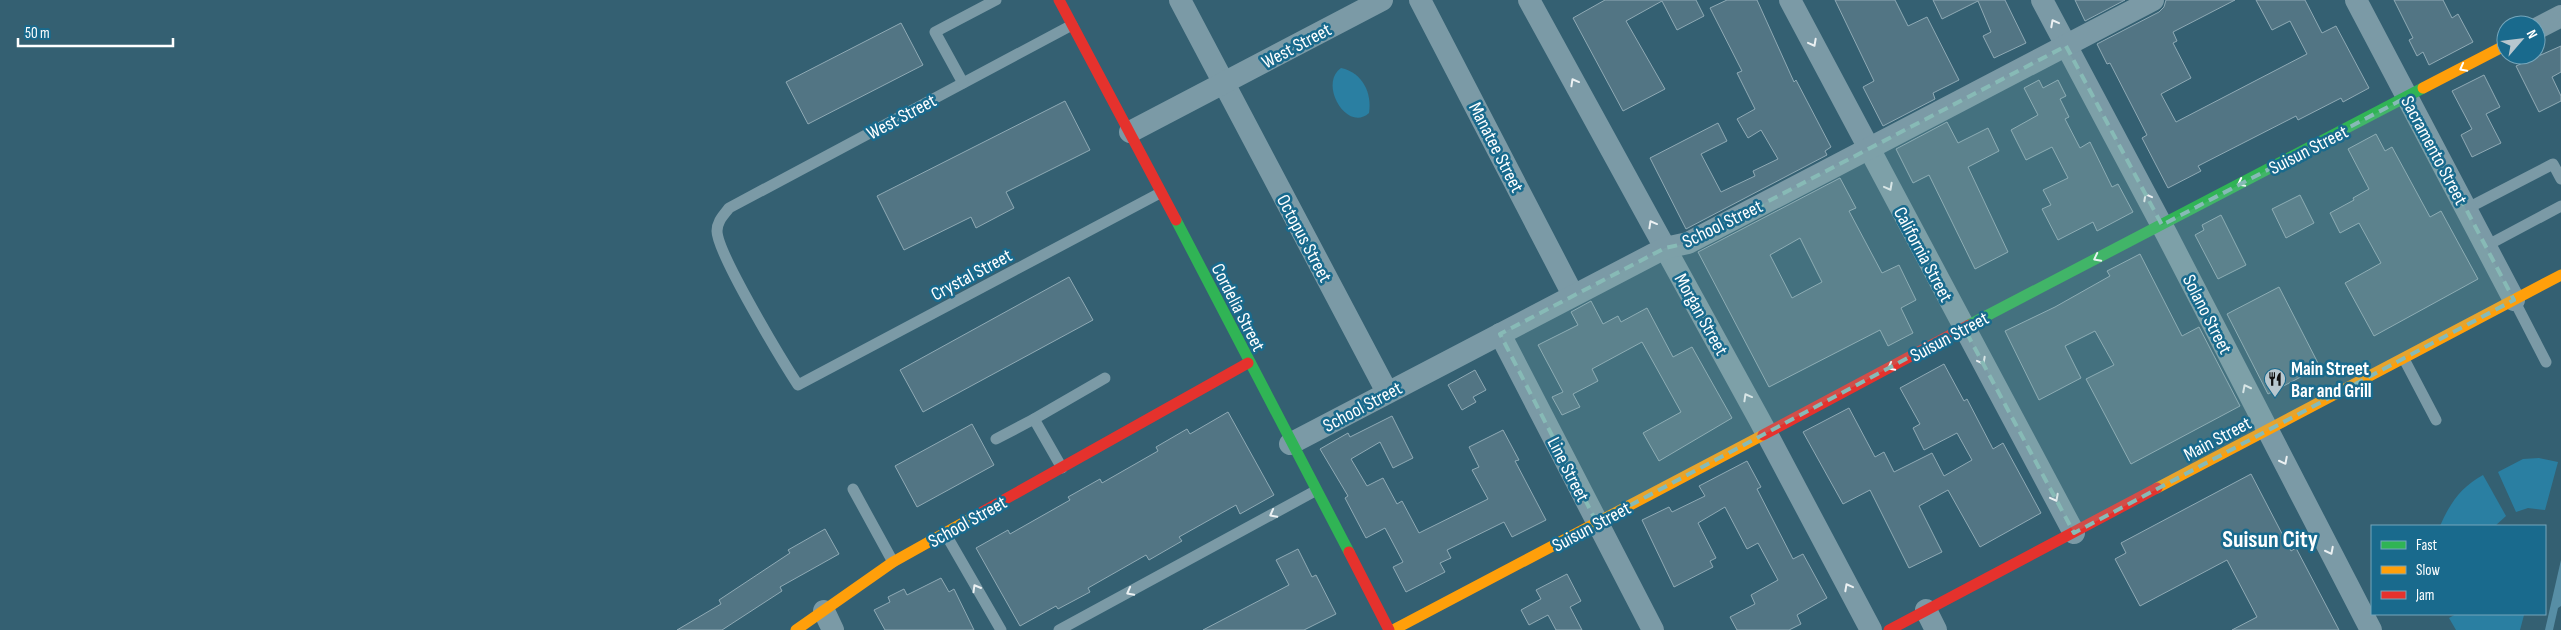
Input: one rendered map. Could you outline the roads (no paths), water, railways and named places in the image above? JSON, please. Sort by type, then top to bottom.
[{"type":"street","name":"Cordelia Street","points":[[1059,0],[1130,132],[1290,444],[1389,630]]},
{"type":"street","name":"Octopus Street","points":[[1180,0],[1387,392]]},
{"type":"street","name":"West Street","points":[[1130,132],[1223,83],[1357,6],[1382,0]]},
{"type":"street","name":"Manatee Street","points":[[1420,0],[1573,295]]},
{"type":"street","name":"Morgan Street","points":[[1529,0],[1767,434],[1871,630]]},
{"type":"street","name":"California Street","points":[[1790,0],[2074,533]]},
{"type":"street","name":"Solano Street","points":[[2042,0],[2162,224],[2370,630]]},
{"type":"street","name":"School Street","points":[[1290,444],[1665,248],[1688,243],[2153,0]]},
{"type":"street","name":"Sacramento Street","points":[[2356,0],[2514,300]]},
{"type":"street","points":[[2546,24],[2561,16]]},
{"type":"street","name":"Suisun Street","points":[[1393,630],[1767,434],[1964,328],[2496,50]]},
{"type":"street","name":"Main Street","points":[[1889,630],[1931,620],[2074,533],[2561,275]]},
{"type":"street","name":"Line Street","points":[[1500,334],[1653,630]]},
{"type":"street","name":"School Street","points":[[796,630],[828,621],[893,562],[1248,363]]},
{"type":"lane","points":[[963,83],[935,32],[996,0]]},
{"type":"lane","name":"West Street","points":[[798,385],[781,360],[730,264],[717,233],[718,222],[729,208],[1072,25]]},
{"type":"lane","points":[[2466,209],[2553,164],[2561,179]]},
{"type":"lane","name":"Crystal Street","points":[[798,385],[1160,193]]},
{"type":"lane","points":[[2486,246],[2561,206]]},
{"type":"lane","points":[[2514,300],[2546,362]]},
{"type":"lane","points":[[2404,359],[2436,420]]},
{"type":"lane","points":[[996,439],[1106,378]]},
{"type":"lane","points":[[1034,419],[1062,468]]},
{"type":"lane","points":[[853,489],[893,562]]},
{"type":"lane","points":[[1059,630],[1316,491]]},
{"type":"lane","points":[[945,533],[1001,630]]},
{"type":"place","name":"Main Street Bar and Grill","points":[[2275,398]]},
{"type":"district","name":"Suisun City","points":[[2270,539]]}]
